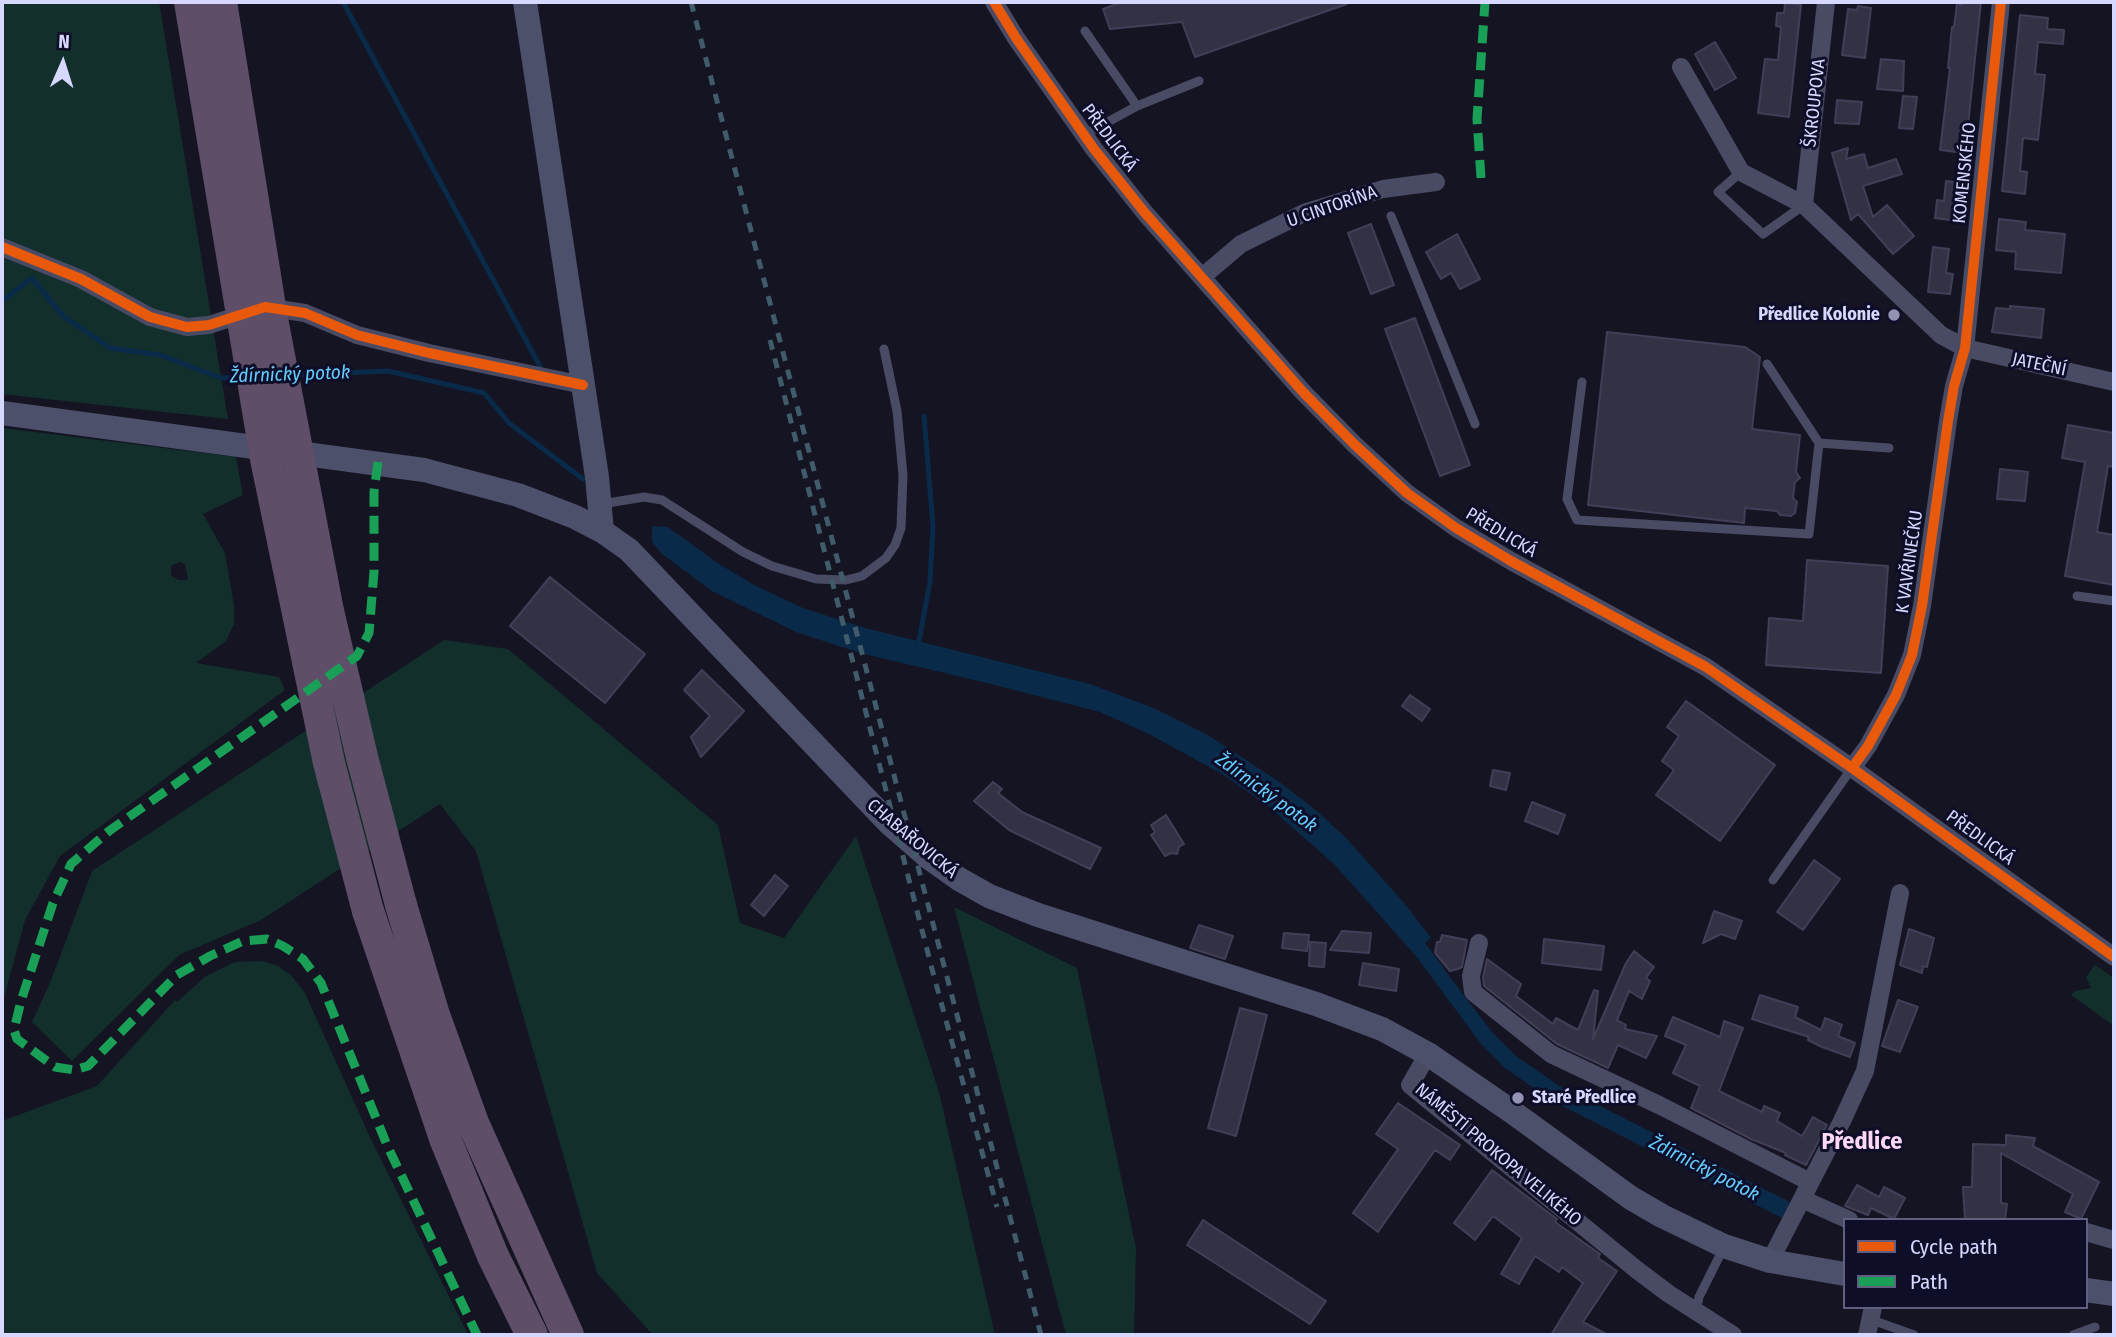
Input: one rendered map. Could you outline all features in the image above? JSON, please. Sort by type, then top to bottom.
[{"type":"highway","points":[[190,2],[242,322],[279,523],[329,763],[368,911],[446,1140],[493,1256],[532,1335]]},
{"type":"highway","points":[[221,2],[272,319],[328,611],[362,757],[401,905],[434,1015],[473,1123],[568,1335]]},
{"type":"main road","points":[[525,2],[574,383],[603,531]]},
{"type":"main road","name":"CHABAŘOVICKÁ","points":[[2,413],[424,470],[469,480],[553,507],[603,531],[629,550],[889,823],[959,879],[989,896],[1038,915],[1351,1016],[1428,1054]]},
{"type":"main road","name":"NÁMĚSTÍ PROKOPA VELIKÉHO","points":[[1428,1054],[1631,1198],[1690,1230],[1724,1246],[1770,1261],[1843,1275]]},
{"type":"main road","points":[[2088,1290],[2114,1294]]},
{"type":"street","name":"PŘEDLICKÁ","points":[[994,2],[1084,135],[1145,213],[1303,392],[1407,493],[1456,528],[1511,561],[1706,667],[1852,768],[2114,957]]},
{"type":"street","name":"ŠKROUPOVA","points":[[1804,205],[1826,2]]},
{"type":"street","name":"KOMENSKÉHO","points":[[1965,348],[2001,2]]},
{"type":"street","points":[[1681,67],[1741,172],[1804,205],[1941,335],[1965,348]]},
{"type":"street","name":"U CINTORÍNA","points":[[1202,277],[1241,244],[1306,212],[1383,189],[1436,182]]},
{"type":"street","points":[[2,247],[81,279],[150,317],[187,327],[209,325],[265,307],[305,313],[357,335],[574,383]]},
{"type":"street","name":"JATEČNÍ","points":[[1965,348],[2114,382]]},
{"type":"street","name":"K VAVŘINEČKU","points":[[1852,768],[1868,746],[1896,695],[1912,654],[1922,606],[1950,409],[1965,348]]},
{"type":"street","points":[[1770,1261],[1866,1071],[1900,893]]},
{"type":"street","points":[[1479,943],[1471,976],[1473,992],[1551,1054],[1661,1106],[1810,1182]]},
{"type":"street","name":"NÁMĚSTÍ PROKOPA VELIKÉHO","points":[[1428,1054],[1410,1084],[1637,1270],[1733,1335]]},
{"type":"street","points":[[1802,1199],[1845,1218]]},
{"type":"street","points":[[2088,1234],[2114,1240]]},
{"type":"lane","points":[[1085,31],[1138,106]]},
{"type":"lane","points":[[1084,135],[1138,106],[1199,81]]},
{"type":"lane","points":[[1741,172],[1718,192],[1763,234],[1804,205]]},
{"type":"lane","points":[[1391,216],[1475,424]]},
{"type":"lane","points":[[600,505],[644,497],[662,500],[743,552],[772,566],[816,579],[846,580],[862,576],[886,558],[895,545],[901,528],[903,475],[898,424],[884,349]]},
{"type":"lane","points":[[1582,382],[1567,499],[1577,520],[1809,534],[1819,443],[1767,363]]},
{"type":"lane","points":[[1819,443],[1888,448]]},
{"type":"lane","points":[[2077,596],[2114,601]]},
{"type":"lane","points":[[1773,880],[1852,768]]},
{"type":"lane","points":[[1696,1311],[1699,1297],[1724,1246]]},
{"type":"lane","points":[[1871,1321],[1914,1335]]},
{"type":"lane","points":[[2073,1335],[2095,1327]]},
{"type":"green space","points":[[2,2],[159,2],[228,419],[2,394]]},
{"type":"green space","points":[[2,428],[236,457],[243,495],[203,514],[225,553],[234,606],[234,624],[226,641],[196,663],[279,677],[285,690],[60,856],[25,920],[2,1005]],"holes":[[[180,562],[185,564],[188,580],[171,576],[171,566]]]},
{"type":"green space","points":[[444,640],[508,649],[718,825],[740,923],[784,938],[856,836],[939,1092],[995,1335],[653,1335],[597,1273],[476,851],[440,804],[261,920],[179,955],[72,1061],[32,1022],[50,983],[92,871]]},
{"type":"green space","points":[[954,907],[1077,968],[1136,1248],[1134,1335],[1066,1335]]},
{"type":"green space","points":[[262,961],[278,966],[291,975],[305,993],[368,1133],[468,1335],[2,1335],[2,1121],[97,1086],[175,1000],[177,1002],[206,976],[235,962]]},
{"type":"green space","points":[[2095,965],[2114,978],[2114,1026],[2071,995],[2075,991],[2091,988],[2086,977]]},
{"type":"water","points":[[652,526],[668,527],[719,564],[756,586],[803,608],[865,628],[1090,684],[1156,709],[1208,735],[1281,783],[1346,838],[1405,904],[1431,938],[1425,943],[1493,1033],[1516,1056],[1558,1085],[1790,1202],[1782,1218],[1551,1100],[1505,1068],[1481,1044],[1416,956],[1334,864],[1267,805],[1222,774],[1149,734],[1100,712],[860,653],[796,632],[712,591],[662,554],[652,542]]},
{"type":"building","points":[[1122,2],[1347,4],[1195,57],[1182,22],[1110,29],[1103,9]]},
{"type":"building","points":[[1962,2],[1981,2],[1965,153],[1940,150],[1952,27],[1957,4],[1962,5]]},
{"type":"building","points":[[1785,3],[1801,5],[1789,117],[1758,113],[1765,59],[1778,60],[1781,27],[1776,26],[1777,13],[1784,13]]},
{"type":"building","points":[[1858,6],[1871,8],[1865,58],[1842,55],[1848,9],[1857,10]]},
{"type":"building","points":[[2020,15],[2048,18],[2047,29],[2064,30],[2063,44],[2038,42],[2035,74],[2045,75],[2038,140],[2023,138],[2020,171],[2027,172],[2025,194],[2002,191]]},
{"type":"building","points":[[1715,42],[1736,78],[1715,90],[1695,54]]},
{"type":"building","points":[[1881,59],[1904,61],[1903,91],[1877,89]]},
{"type":"building","points":[[1903,96],[1917,97],[1913,129],[1899,128]]},
{"type":"building","points":[[1837,100],[1862,102],[1859,124],[1835,123]]},
{"type":"building","points":[[1848,148],[1846,159],[1864,154],[1868,168],[1896,159],[1902,174],[1863,186],[1873,217],[1887,205],[1914,236],[1893,254],[1858,214],[1851,220],[1832,153]]},
{"type":"building","points":[[1946,181],[1962,183],[1957,221],[1935,218],[1937,200],[1944,201]]},
{"type":"building","points":[[1999,219],[2026,222],[2025,230],[2065,234],[2061,273],[2015,269],[2016,252],[1996,250]]},
{"type":"building","points":[[1371,224],[1394,285],[1371,294],[1348,233]]},
{"type":"building","points":[[1457,234],[1480,279],[1460,289],[1451,273],[1441,279],[1426,252]]},
{"type":"building","points":[[1933,247],[1949,249],[1946,273],[1953,274],[1950,294],[1928,292]]},
{"type":"building","points":[[2010,306],[2044,309],[2041,338],[1992,332],[1996,308],[2010,309]]},
{"type":"building","points":[[1415,318],[1470,465],[1440,476],[1385,329]]},
{"type":"building","points":[[1607,332],[1745,347],[1760,357],[1752,429],[1800,435],[1796,472],[1800,478],[1795,482],[1793,498],[1797,502],[1795,513],[1791,516],[1780,515],[1777,511],[1745,508],[1744,523],[1588,505]]},
{"type":"building","points":[[2068,425],[2114,433],[2114,467],[2108,466],[2097,532],[2114,535],[2114,585],[2065,576],[2085,462],[2062,458]]},
{"type":"building","points":[[2000,469],[2028,472],[2025,501],[1997,499]]},
{"type":"building","points":[[1807,560],[1888,566],[1881,673],[1766,665],[1769,618],[1803,621]]},
{"type":"building","points":[[550,577],[645,654],[605,703],[510,626]]},
{"type":"building","points":[[702,670],[744,711],[701,757],[691,737],[710,716],[684,690]]},
{"type":"building","points":[[1410,695],[1430,709],[1422,721],[1402,706]]},
{"type":"building","points":[[1686,701],[1775,765],[1720,841],[1656,795],[1674,770],[1662,761],[1679,736],[1667,727]]},
{"type":"building","points":[[1493,770],[1510,773],[1506,790],[1490,786]]},
{"type":"building","points":[[993,782],[1002,789],[998,793],[1022,812],[1101,848],[1090,869],[1009,830],[974,801]]},
{"type":"building","points":[[1532,802],[1565,815],[1558,834],[1525,821]]},
{"type":"building","points":[[1166,815],[1184,844],[1179,847],[1177,854],[1165,856],[1151,835],[1155,832],[1151,825]]},
{"type":"building","points":[[1814,860],[1840,879],[1803,930],[1777,912]]},
{"type":"building","points":[[775,875],[788,886],[764,916],[751,905]]},
{"type":"building","points":[[1714,911],[1742,921],[1735,939],[1721,934],[1703,943]]},
{"type":"building","points":[[1199,925],[1233,936],[1225,959],[1190,948]]},
{"type":"building","points":[[1909,929],[1934,938],[1927,967],[1923,966],[1922,973],[1900,965]]},
{"type":"building","points":[[1342,931],[1371,933],[1369,953],[1330,950]]},
{"type":"building","points":[[1284,933],[1309,935],[1307,951],[1282,948]]},
{"type":"building","points":[[1442,935],[1467,940],[1462,967],[1450,971],[1435,953],[1437,942],[1440,942]]},
{"type":"building","points":[[1544,939],[1604,946],[1601,970],[1542,963]]},
{"type":"building","points":[[1310,942],[1326,943],[1324,967],[1309,966]]},
{"type":"building","points":[[1634,951],[1654,967],[1646,978],[1650,981],[1642,999],[1629,991],[1617,1020],[1626,1025],[1625,1029],[1657,1036],[1646,1058],[1618,1045],[1608,1068],[1557,1044],[1484,986],[1487,959],[1521,984],[1516,996],[1553,1024],[1556,1018],[1578,1030],[1594,990],[1598,991],[1593,1039],[1626,963]]},
{"type":"building","points":[[1363,963],[1399,969],[1396,991],[1359,985]]},
{"type":"building","points":[[1760,995],[1798,1007],[1795,1017],[1821,1030],[1825,1018],[1842,1025],[1838,1036],[1855,1043],[1850,1057],[1822,1047],[1808,1040],[1809,1037],[1752,1019]]},
{"type":"building","points":[[1898,1000],[1918,1007],[1900,1052],[1882,1046]]},
{"type":"building","points":[[1240,1008],[1267,1015],[1236,1136],[1208,1128]]},
{"type":"building","points":[[1673,1017],[1720,1037],[1724,1021],[1743,1028],[1719,1091],[1762,1112],[1764,1106],[1780,1113],[1777,1121],[1802,1136],[1813,1117],[1827,1125],[1806,1165],[1691,1108],[1700,1086],[1673,1073],[1686,1045],[1665,1036]]},
{"type":"building","points":[[1398,1103],[1460,1145],[1450,1160],[1435,1150],[1378,1232],[1353,1213],[1398,1149],[1376,1134]]},
{"type":"building","points":[[2006,1135],[2035,1138],[2033,1146],[2099,1182],[2081,1218],[2065,1212],[2073,1194],[2001,1153],[2001,1203],[2007,1204],[2005,1218],[1965,1218],[1963,1187],[1972,1187],[1973,1144],[2006,1145]]},
{"type":"building","points":[[1492,1170],[1557,1219],[1555,1222],[1600,1254],[1598,1258],[1617,1271],[1583,1322],[1608,1335],[1551,1335],[1583,1283],[1562,1267],[1559,1272],[1535,1256],[1519,1284],[1501,1274],[1522,1238],[1493,1216],[1475,1240],[1454,1223]]},
{"type":"building","points":[[1857,1185],[1879,1197],[1884,1187],[1905,1198],[1895,1218],[1871,1208],[1868,1215],[1845,1206]]},
{"type":"building","points":[[1203,1220],[1326,1301],[1310,1324],[1187,1245]]},
{"type":"waterway","name":"Ždírnický potok","points":[[343,2],[543,372]]},
{"type":"waterway","name":"Ždírnický potok","points":[[2,301],[32,278],[63,316],[110,348],[160,355],[221,378],[242,377]]},
{"type":"waterway","name":"Ždírnický potok","points":[[294,375],[388,371],[484,393],[509,423],[583,479]]},
{"type":"waterway","points":[[918,646],[930,582],[933,527],[924,416]]},
{"type":"railway","points":[[691,2],[1041,1335]]},
{"type":"railway","points":[[770,340],[932,969],[997,1207]]},
{"type":"marked path","points":[[1481,178],[1477,119],[1485,2]]},
{"type":"marked path","points":[[378,462],[374,492],[374,572],[369,633],[357,656],[109,831],[71,864],[53,903],[14,1030],[17,1039],[55,1067],[74,1070],[88,1066],[177,975],[210,956],[243,941],[267,939],[303,959],[321,983],[387,1145],[477,1335]]},
{"type":"cycle path","points":[[994,2],[1094,149],[1145,213],[1303,392],[1407,493],[1456,528],[1511,561],[1706,667],[1852,768],[2114,957]]},
{"type":"cycle path","points":[[1852,768],[1868,746],[1896,695],[1912,655],[1922,606],[1948,421],[1965,348],[2001,2]]},
{"type":"cycle path","points":[[2,247],[81,279],[150,317],[187,327],[209,325],[265,307],[305,313],[357,335],[429,353],[583,385]]},
{"type":"place","name":"Předlice Kolonie","points":[[1894,315]]},
{"type":"place","name":"Staré Předlice","points":[[1518,1098]]},
{"type":"district","name":"Předlice","points":[[1862,1142]]}]
